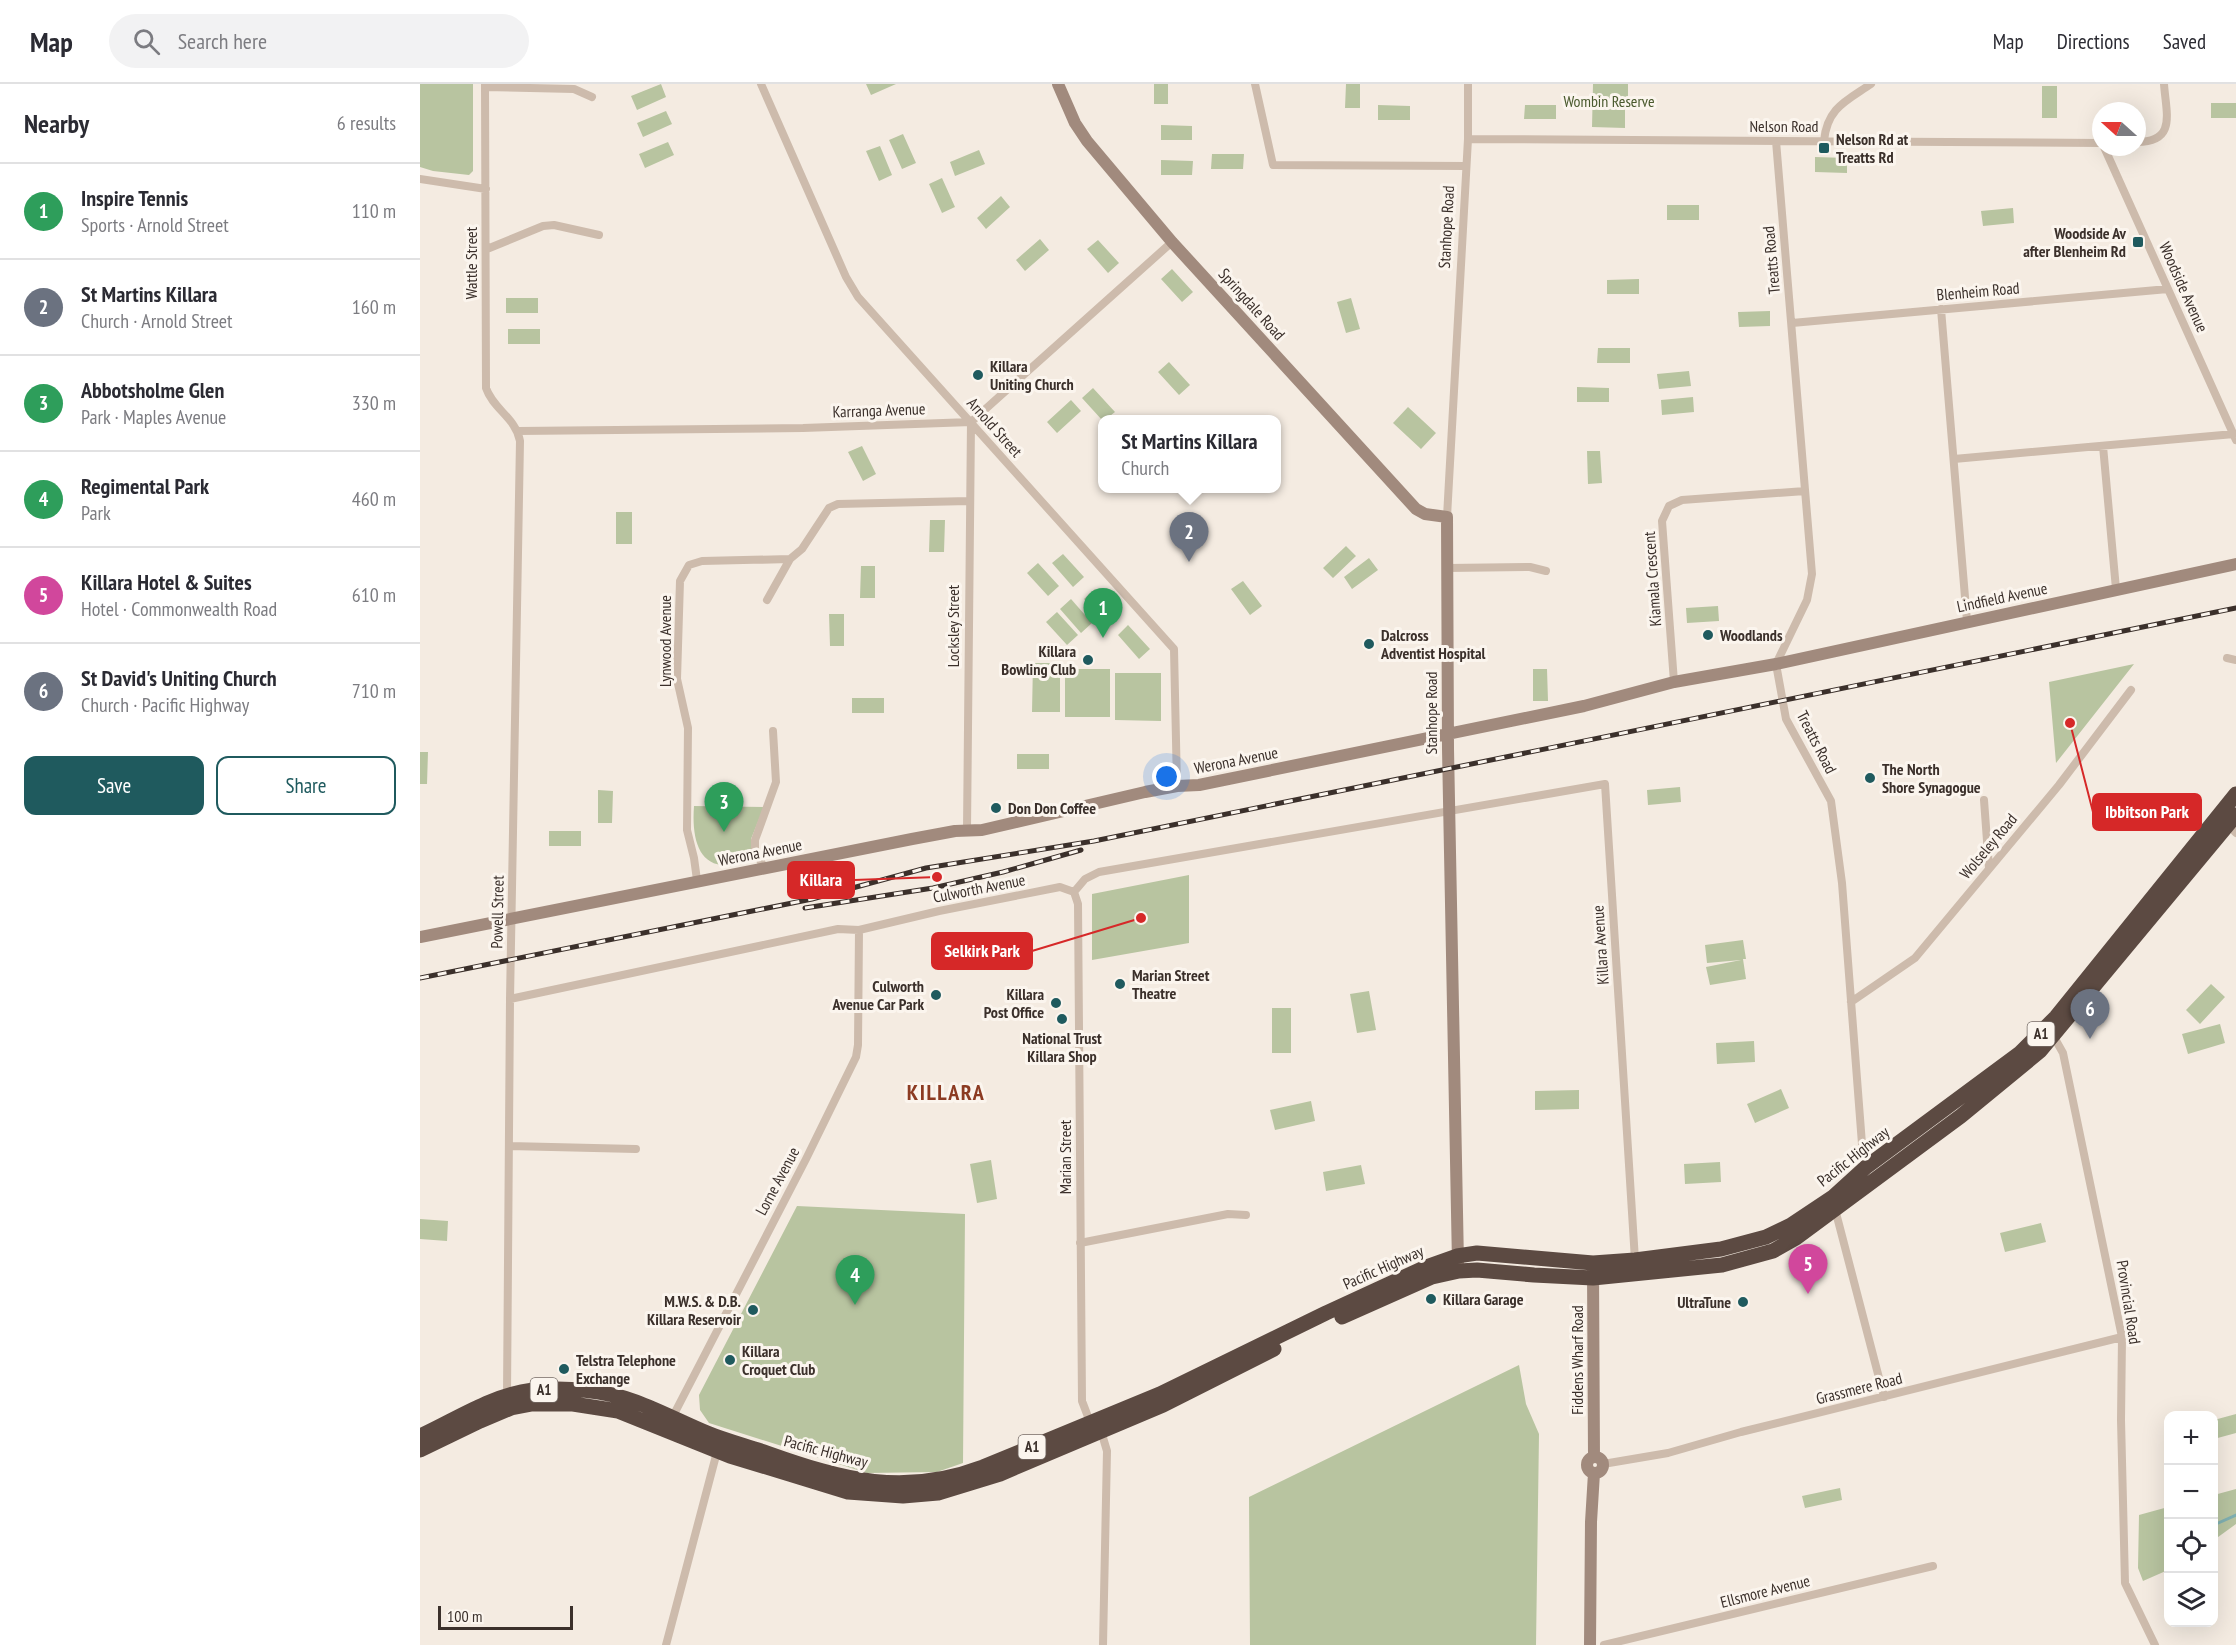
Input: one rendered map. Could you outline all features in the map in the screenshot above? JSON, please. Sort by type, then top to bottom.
[{"type":"highway","name":"Pacific Highway","points":[[1593,1270],[1635,1260],[1721,1249],[1766,1237],[1791,1225],[1961,1116],[2040,1051],[2054,1036],[2230,822],[2236,794]]},
{"type":"highway","name":"Pacific Highway","points":[[420,1450],[494,1414],[532,1404],[555,1403],[606,1408],[669,1425],[719,1444],[864,1481],[903,1483],[935,1480],[967,1473],[1096,1427],[1326,1312],[1426,1267],[1458,1263],[1478,1253],[1593,1270],[1722,1265],[1773,1251],[1796,1238],[1835,1209],[1870,1174],[2032,1042],[2230,822]]},
{"type":"highway","name":"Pacific Highway","points":[[420,1436],[507,1395],[533,1390],[556,1389],[599,1393],[636,1402],[669,1425]]},
{"type":"street","name":"Arnold Street","points":[[761,84],[846,277],[858,297],[1174,649],[1177,786]]},
{"type":"street","name":"Springdale Road","points":[[1058,84],[1075,123],[1092,149],[1172,242],[1412,505],[1425,514],[1447,518]]},
{"type":"street","points":[[1255,84],[1273,165],[1466,166]]},
{"type":"street","name":"Stanhope Road","points":[[1458,1263],[1448,749],[1447,518],[1468,140],[1468,84]]},
{"type":"street","points":[[1824,141],[1828,120],[1833,111],[1870,84]]},
{"type":"street","points":[[2146,141],[2154,141],[2164,133],[2166,123],[2164,84]]},
{"type":"street","points":[[485,86],[574,89],[592,97]]},
{"type":"street","name":"Wattle Street","points":[[485,86],[486,388],[492,402],[518,431]]},
{"type":"street","name":"Nelson Road","points":[[1468,140],[2092,143]]},
{"type":"street","name":"Treatts Road","points":[[1776,141],[1812,574],[1807,600],[1776,664],[1786,719],[1831,801],[1842,883],[1863,1157],[1870,1174]]},
{"type":"street","name":"Woodside Avenue","points":[[2108,156],[2235,437]]},
{"type":"street","points":[[420,179],[486,189]]},
{"type":"street","points":[[487,249],[543,226],[554,225],[598,235]]},
{"type":"street","points":[[970,422],[1172,242]]},
{"type":"street","name":"Blenheim Road","points":[[1791,323],[2168,289]]},
{"type":"street","points":[[1941,309],[1967,621]]},
{"type":"street","name":"Karranga Avenue","points":[[518,431],[804,428],[970,422]]},
{"type":"street","name":"Locksley Street","points":[[967,830],[970,422]]},
{"type":"street","name":"Powell Street","points":[[507,1395],[510,981],[519,582],[520,441],[518,431]]},
{"type":"street","points":[[1954,459],[2235,437]]},
{"type":"street","points":[[2103,446],[2116,589]]},
{"type":"street","name":"Kiamala Crescent","points":[[1674,682],[1662,521],[1669,506],[1683,500],[1806,491]]},
{"type":"street","points":[[767,600],[790,559],[802,549],[829,508],[838,504],[969,501]]},
{"type":"street","name":"Lynwood Avenue","points":[[697,880],[687,830],[688,728],[677,679],[680,581],[689,565],[695,562],[790,559]]},
{"type":"street","name":"Lindfield Avenue","points":[[1776,664],[2236,564]]},
{"type":"street","points":[[1447,568],[1530,567],[1546,571]]},
{"type":"street","name":"Werona Avenue","points":[[420,937],[912,839],[967,830],[982,830],[1145,792],[1198,785],[1584,706],[1674,682],[1776,664]]},
{"type":"street","name":"Wolseley Road","points":[[1851,1002],[1915,958],[2059,785],[2131,690]]},
{"type":"street","points":[[765,869],[755,851],[755,840],[776,782],[773,730]]},
{"type":"street","name":"Killara Avenue","points":[[1450,810],[1605,784],[1635,1260]]},
{"type":"street","points":[[1984,800],[1989,868]]},
{"type":"street","points":[[1074,892],[1085,879],[1099,872],[1450,810]]},
{"type":"street","name":"Culworth Avenue","points":[[510,999],[838,929],[859,930],[939,911],[1060,887],[1074,892]]},
{"type":"street","name":"Marian Street","points":[[1074,892],[1078,904],[1082,1401],[1107,1451],[1103,1645]]},
{"type":"street","name":"Lorne Avenue","points":[[669,1425],[856,1058],[859,930]]},
{"type":"street","name":"Provincial Road","points":[[2054,1036],[2063,1053],[2122,1337],[2121,1420],[2125,1583],[2155,1645]]},
{"type":"street","points":[[509,1146],[636,1149]]},
{"type":"street","points":[[1835,1209],[1884,1397]]},
{"type":"street","points":[[1080,1244],[1228,1214],[1246,1215]]},
{"type":"street","name":"Fiddens Wharf Road","points":[[1590,1645],[1591,1522],[1597,1465],[1593,1270]]},
{"type":"street","name":"Grassmere Road","points":[[1597,1465],[1668,1453],[1741,1432],[2122,1337]]},
{"type":"street","points":[[666,1645],[719,1444]]},
{"type":"street","name":"Ellsmore Avenue","points":[[1604,1645],[1933,1566]]},
{"type":"green space","points":[[420,84],[473,84],[473,171],[469,175],[433,171],[420,167]]},
{"type":"green space","points":[[661,84],[666,97],[637,110],[631,96]]},
{"type":"green space","points":[[866,84],[896,84],[871,95]]},
{"type":"green space","points":[[1154,84],[1168,84],[1168,104],[1154,104]]},
{"type":"green space","points":[[1346,84],[1360,84],[1360,108],[1345,108]]},
{"type":"green space","name":"Wombin Reserve","points":[[1593,84],[1628,84],[1625,128],[1592,127]]},
{"type":"green space","points":[[2042,86],[2057,86],[2057,118],[2042,118]]},
{"type":"green space","points":[[2211,103],[2236,103],[2236,118],[2211,118]]},
{"type":"green space","points":[[1378,105],[1410,106],[1410,120],[1378,120]]},
{"type":"green space","points":[[1525,105],[1556,105],[1556,119],[1524,119]]},
{"type":"green space","points":[[666,111],[672,124],[643,137],[637,123]]},
{"type":"green space","points":[[1161,125],[1192,126],[1192,140],[1161,140]]},
{"type":"green space","points":[[903,134],[916,163],[902,169],[889,140]]},
{"type":"green space","points":[[668,142],[674,155],[645,168],[639,154]]},
{"type":"green space","points":[[880,146],[892,175],[879,181],[866,151]]},
{"type":"green space","points":[[979,150],[985,164],[955,176],[950,162]]},
{"type":"green space","points":[[1212,154],[1244,154],[1243,169],[1211,169]]},
{"type":"green space","points":[[1815,157],[1847,158],[1847,173],[1815,172]]},
{"type":"green space","points":[[1161,160],[1193,161],[1192,175],[1161,175]]},
{"type":"green space","points":[[942,178],[955,207],[942,213],[929,184]]},
{"type":"green space","points":[[1001,196],[1010,207],[986,229],[977,218]]},
{"type":"green space","points":[[1667,205],[1699,205],[1699,220],[1667,220]]},
{"type":"green space","points":[[2013,208],[2014,223],[1983,226],[1981,211]]},
{"type":"green space","points":[[1040,239],[1049,250],[1025,271],[1016,260]]},
{"type":"green space","points":[[1098,240],[1119,263],[1108,273],[1087,249]]},
{"type":"green space","points":[[1172,269],[1193,292],[1182,302],[1161,279]]},
{"type":"green space","points":[[1639,279],[1639,294],[1607,294],[1607,280]]},
{"type":"green space","points":[[506,298],[538,298],[538,313],[506,313]]},
{"type":"green space","points":[[1351,298],[1360,329],[1346,333],[1337,302]]},
{"type":"green space","points":[[1770,311],[1770,326],[1739,327],[1738,312]]},
{"type":"green space","points":[[508,329],[540,329],[540,344],[508,344]]},
{"type":"green space","points":[[1598,348],[1630,348],[1630,363],[1597,363]]},
{"type":"green space","points":[[1169,362],[1190,385],[1179,395],[1158,372]]},
{"type":"green space","points":[[1689,371],[1691,386],[1659,389],[1657,374]]},
{"type":"green space","points":[[1577,387],[1609,388],[1609,402],[1577,402]]},
{"type":"green space","points":[[1093,388],[1115,412],[1111,415],[1098,416],[1082,398]]},
{"type":"green space","points":[[1693,397],[1694,412],[1662,415],[1661,400]]},
{"type":"green space","points":[[1071,400],[1081,411],[1057,433],[1047,422]]},
{"type":"green space","points":[[1408,407],[1436,433],[1421,449],[1393,423]]},
{"type":"green space","points":[[862,446],[876,474],[863,481],[848,452]]},
{"type":"green space","points":[[1587,451],[1600,451],[1602,483],[1588,484]]},
{"type":"green space","points":[[616,512],[632,512],[632,544],[616,544]]},
{"type":"green space","points":[[930,520],[945,520],[944,552],[929,552]]},
{"type":"green space","points":[[1346,546],[1356,556],[1333,578],[1323,568]]},
{"type":"green space","points":[[1063,554],[1084,577],[1073,587],[1052,563]]},
{"type":"green space","points":[[1369,558],[1378,570],[1352,589],[1344,577]]},
{"type":"green space","points":[[1038,563],[1059,586],[1048,596],[1027,573]]},
{"type":"green space","points":[[861,566],[875,566],[875,598],[860,598]]},
{"type":"green space","points":[[1243,581],[1262,606],[1250,615],[1231,589]]},
{"type":"green space","points":[[1095,589],[1116,612],[1105,622],[1084,599]]},
{"type":"green space","points":[[1071,599],[1092,623],[1081,633],[1060,609]]},
{"type":"green space","points":[[1718,606],[1719,621],[1687,623],[1686,608]]},
{"type":"green space","points":[[1057,612],[1078,635],[1067,645],[1046,622]]},
{"type":"green space","points":[[829,614],[844,614],[844,646],[830,646]]},
{"type":"green space","points":[[1128,625],[1150,649],[1139,659],[1118,635]]},
{"type":"green space","points":[[1033,663],[1060,663],[1060,712],[1032,712]]},
{"type":"green space","points":[[2134,664],[2056,763],[2049,682]]},
{"type":"green space","points":[[1065,669],[1110,669],[1110,717],[1065,717]]},
{"type":"green space","points":[[1533,669],[1547,669],[1548,701],[1533,701]]},
{"type":"green space","points":[[1115,673],[1161,673],[1161,721],[1115,720]]},
{"type":"green space","points":[[852,698],[884,698],[884,713],[852,713]]},
{"type":"green space","points":[[420,752],[428,752],[427,784],[420,784]]},
{"type":"green space","points":[[1017,754],[1049,754],[1049,769],[1017,769]]},
{"type":"green space","points":[[1680,787],[1681,802],[1648,805],[1647,790]]},
{"type":"green space","points":[[598,790],[613,791],[612,823],[598,823]]},
{"type":"green space","points":[[694,806],[764,807],[751,839],[751,853],[747,861],[732,865],[719,865],[702,854],[695,833]]},
{"type":"green space","points":[[549,831],[581,831],[581,846],[549,846]]},
{"type":"green space","points":[[1189,875],[1189,943],[1092,960],[1092,894]]},
{"type":"green space","points":[[1743,940],[1746,979],[1710,985],[1706,967],[1741,960],[1707,963],[1705,945]]},
{"type":"green space","points":[[2211,984],[2225,997],[2200,1024],[2186,1010]]},
{"type":"green space","points":[[1369,991],[1376,1030],[1357,1033],[1350,994]]},
{"type":"green space","points":[[1272,1008],[1291,1008],[1291,1053],[1272,1053]]},
{"type":"green space","points":[[2220,1024],[2225,1043],[2188,1054],[2182,1034]]},
{"type":"green space","points":[[1754,1041],[1755,1062],[1717,1064],[1716,1043]]},
{"type":"green space","points":[[1781,1089],[1789,1108],[1755,1123],[1747,1104]]},
{"type":"green space","points":[[1579,1090],[1579,1109],[1535,1110],[1535,1091]]},
{"type":"green space","points":[[1311,1101],[1315,1121],[1275,1130],[1270,1110]]},
{"type":"green space","points":[[991,1160],[997,1199],[977,1203],[970,1164]]},
{"type":"green space","points":[[1720,1162],[1721,1182],[1685,1184],[1684,1164]]},
{"type":"green space","points":[[1361,1165],[1365,1184],[1326,1191],[1323,1172]]},
{"type":"green space","points":[[797,1206],[965,1214],[963,1463],[937,1472],[867,1473],[709,1423],[700,1410],[699,1395]]},
{"type":"green space","points":[[420,1219],[448,1221],[447,1241],[420,1239]]},
{"type":"green space","points":[[2041,1223],[2046,1242],[2005,1252],[2000,1233]]},
{"type":"green space","points":[[1519,1365],[1526,1404],[1539,1434],[1536,1645],[1250,1645],[1249,1497]]},
{"type":"green space","points":[[2236,1414],[2236,1433],[2218,1438],[2218,1419]]},
{"type":"green space","points":[[1840,1488],[1842,1500],[1805,1508],[1802,1496]]},
{"type":"green space","points":[[2236,1489],[2236,1524],[2218,1537],[2218,1519],[2218,1494]]},
{"type":"green space","points":[[2164,1508],[2164,1572],[2143,1581],[2138,1568],[2139,1515]]},
{"type":"waterway","points":[[2218,1523],[2236,1515]]},
{"type":"railway","points":[[420,978],[812,899],[926,868],[1094,841],[2236,608]]},
{"type":"railway","points":[[805,908],[933,888],[1003,872],[1081,850]]},
{"type":"place","name":"Nelson Rd at Treatts Rd","points":[[1824,148]]},
{"type":"place","name":"Woodside Av after Blenheim Rd","points":[[2138,242]]},
{"type":"place","name":"Killara Uniting Church","points":[[978,375]]},
{"type":"place","name":"St Martins Killara","points":[[1189,562]]},
{"type":"place","name":"Woodlands","points":[[1708,635]]},
{"type":"place","name":"Inspire Tennis","points":[[1103,638]]},
{"type":"place","name":"Dalcross Adventist Hospital","points":[[1369,644]]},
{"type":"place","name":"Killara Bowling Club","points":[[1088,660]]},
{"type":"place","name":"Ibbitson Park","points":[[2070,723]]},
{"type":"place","name":"The North Shore Synagogue","points":[[1870,778]]},
{"type":"place","name":"Don Don Coffee","points":[[996,808]]},
{"type":"place","name":"Abbotsholme Glen","points":[[724,832]]},
{"type":"place","name":"Killara","points":[[937,877]]},
{"type":"place","name":"Selkirk Park","points":[[1141,918]]},
{"type":"place","name":"Marian Street Theatre","points":[[1120,984]]},
{"type":"place","name":"Culworth Avenue Car Park","points":[[936,995]]},
{"type":"place","name":"Killara Post Office","points":[[1056,1003]]},
{"type":"place","name":"National Trust Killara Shop","points":[[1062,1019]]},
{"type":"place","name":"St David's Uniting Church","points":[[2090,1039]]},
{"type":"place","name":"Killara Hotel & Suites","points":[[1808,1294]]},
{"type":"place","name":"Killara Garage","points":[[1431,1299]]},
{"type":"place","name":"UltraTune","points":[[1743,1302]]},
{"type":"place","name":"Regimental Park","points":[[855,1305]]},
{"type":"place","name":"M.W.S. & D.B. Killara Reservoir","points":[[753,1310]]},
{"type":"place","name":"Killara Croquet Club","points":[[730,1360]]},
{"type":"place","name":"Telstra Telephone Exchange","points":[[564,1369]]},
{"type":"district","name":"KILLARA","points":[[946,1092]]}]
